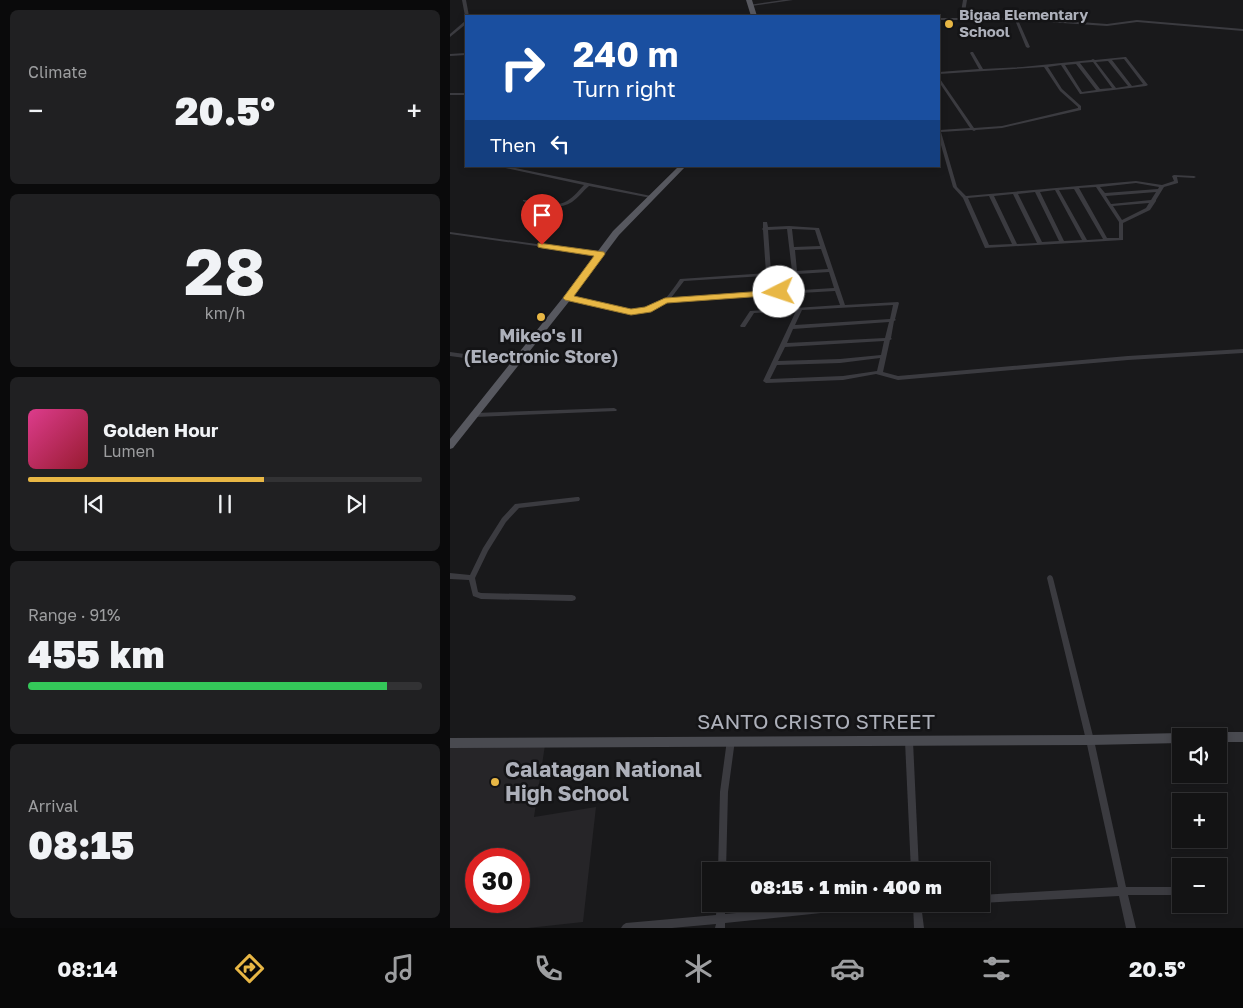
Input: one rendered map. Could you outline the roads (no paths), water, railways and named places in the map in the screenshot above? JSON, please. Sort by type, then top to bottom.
[{"type":"main road","points":[[750,3],[754,15]]},
{"type":"main road","points":[[450,446],[568,298],[616,233],[682,167]]},
{"type":"street","points":[[464,0],[467,15]]},
{"type":"street","points":[[750,3],[790,0]]},
{"type":"street","points":[[962,18],[965,0]]},
{"type":"street","points":[[940,19],[1016,19],[1106,25],[1138,21],[1243,30]]},
{"type":"street","points":[[1016,19],[1028,47]]},
{"type":"street","points":[[450,36],[465,23]]},
{"type":"street","points":[[972,53],[981,69]]},
{"type":"street","points":[[450,55],[465,54]]},
{"type":"street","points":[[940,72],[1045,66],[1125,58],[1146,84],[1099,92],[1066,95]]},
{"type":"street","points":[[1109,59],[1131,87]]},
{"type":"street","points":[[1093,60],[1114,89]]},
{"type":"street","points":[[1077,62],[1099,92]]},
{"type":"street","points":[[1062,64],[1081,93]]},
{"type":"street","points":[[940,131],[1002,127],[1080,109],[1066,95],[1045,66]]},
{"type":"street","points":[[940,81],[974,130]]},
{"type":"street","points":[[450,94],[465,94]]},
{"type":"street","points":[[940,134],[955,187],[965,197],[987,247],[1121,239],[1121,222],[1098,186]]},
{"type":"street","points":[[503,167],[651,197]]},
{"type":"street","points":[[1103,194],[1160,188],[1176,182],[1174,176],[1194,177]]},
{"type":"street","points":[[965,197],[1136,182],[1160,188]]},
{"type":"street","points":[[525,201],[552,206],[564,204],[571,201],[587,185]]},
{"type":"street","points":[[1076,188],[1106,240]]},
{"type":"street","points":[[1121,222],[1148,209],[1160,188]]},
{"type":"street","points":[[1057,190],[1086,241]]},
{"type":"street","points":[[1037,191],[1062,242]]},
{"type":"street","points":[[1015,193],[1040,244]]},
{"type":"street","points":[[991,195],[1015,245]]},
{"type":"street","points":[[1111,205],[1154,201]]},
{"type":"street","points":[[769,274],[765,226],[817,229],[843,307]]},
{"type":"street","points":[[789,227],[795,272]]},
{"type":"street","points":[[450,233],[600,254]]},
{"type":"street","points":[[792,249],[822,247]]},
{"type":"street","points":[[568,298],[631,312],[647,310],[665,300],[682,280],[830,270]]},
{"type":"street","points":[[665,300],[836,288]]},
{"type":"street","points":[[743,326],[752,312],[896,303],[889,340],[878,373]]},
{"type":"street","points":[[800,309],[766,381],[843,378],[878,373],[898,378],[1128,358],[1243,351]]},
{"type":"street","points":[[792,327],[893,320]]},
{"type":"street","points":[[784,345],[889,340]]},
{"type":"street","points":[[450,354],[516,363]]},
{"type":"street","points":[[774,363],[840,361],[884,356]]},
{"type":"street","points":[[475,414],[614,410]]},
{"type":"street","points":[[572,598],[481,596],[475,594],[472,578],[485,550],[504,520],[517,506],[577,499]]},
{"type":"street","points":[[450,576],[472,578]]},
{"type":"street","points":[[1050,578],[1090,740],[1131,928]]},
{"type":"street","points":[[1227,737],[1243,737]]},
{"type":"street","name":"SANTO CRISTO STREET","points":[[450,743],[1172,738]]},
{"type":"street","points":[[722,862],[724,792],[731,740]]},
{"type":"street","points":[[908,741],[915,862]]},
{"type":"street","points":[[990,898],[1124,891],[1172,891]]},
{"type":"street","points":[[626,928],[720,923],[825,912]]},
{"type":"street","points":[[917,912],[919,928]]},
{"type":"place","name":"Bigaa Elementary School","points":[[949,24]]},
{"type":"place","name":"Mikeo's II (Electronic Store)","points":[[541,317]]},
{"type":"place","name":"Calatagan National High School","points":[[495,782]]}]
